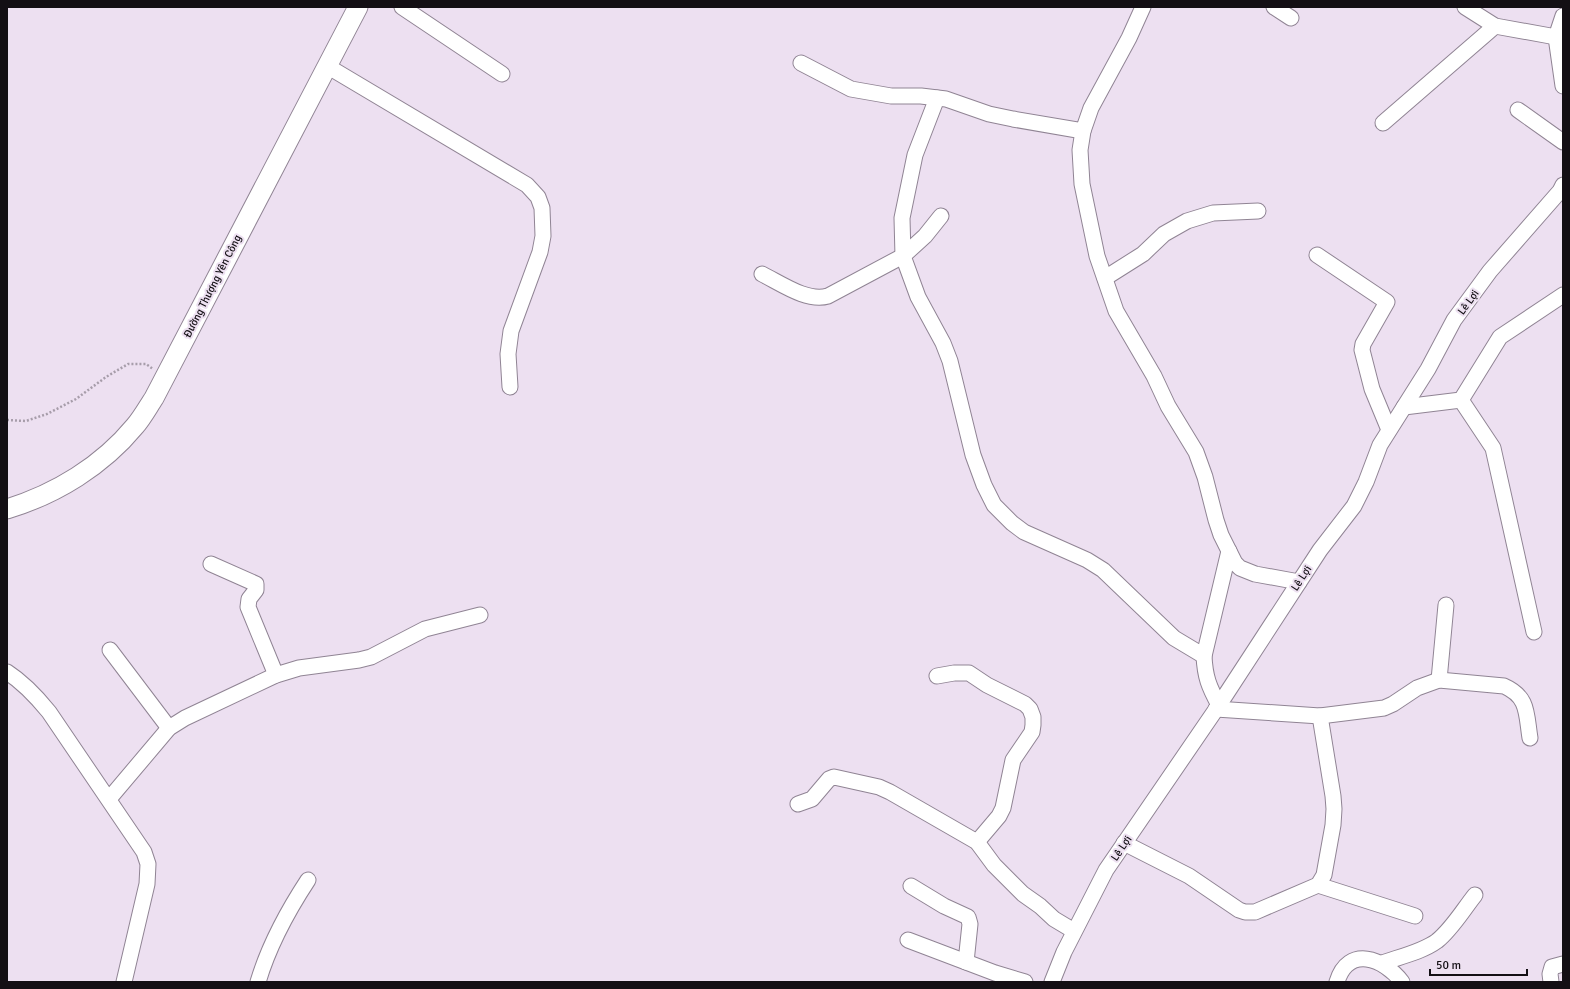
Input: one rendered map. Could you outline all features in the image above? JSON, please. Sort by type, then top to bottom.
[{"type":"main road","name":"Đường Thượng Yên Công","points":[[7,509],[45,495],[77,477],[111,451],[136,426],[154,398],[358,7]]},
{"type":"street","points":[[402,7],[502,74]]},
{"type":"street","points":[[1143,7],[1129,38],[1091,108],[1083,131],[1080,150],[1082,184],[1097,256],[1116,311],[1154,376],[1174,416],[1196,452],[1205,477],[1216,520],[1235,563],[1240,568],[1255,574],[1299,582]]},
{"type":"street","points":[[1274,7],[1291,18]]},
{"type":"street","points":[[1465,7],[1495,26],[1556,37]]},
{"type":"street","points":[[1563,16],[1556,37],[1563,86]]},
{"type":"street","points":[[1383,123],[1495,26]]},
{"type":"street","points":[[801,63],[851,90],[891,96],[908,95],[937,98],[1013,119],[1083,131]]},
{"type":"street","points":[[327,66],[527,185],[538,197],[542,208],[543,236],[540,252],[511,331],[508,354],[510,387]]},
{"type":"street","points":[[937,98],[915,155],[902,218],[903,256],[918,297],[943,343],[950,361],[973,455],[984,485],[994,505],[1006,518],[1024,532],[1087,560],[1103,570],[1174,638],[1204,656]]},
{"type":"street","points":[[1518,110],[1563,142]]},
{"type":"street","name":"Lê Lợi","points":[[1052,982],[1064,952],[1106,870],[1218,707],[1320,550],[1354,506],[1366,482],[1380,445],[1428,369],[1454,320],[1490,271],[1560,191],[1563,185]]},
{"type":"street","points":[[1105,278],[1143,254],[1164,234],[1187,221],[1213,213],[1258,211]]},
{"type":"street","points":[[762,274],[807,296],[821,298],[828,296],[903,256],[925,236],[941,216]]},
{"type":"street","points":[[1317,255],[1387,302],[1366,338],[1362,350],[1372,389],[1389,430]]},
{"type":"street","points":[[1461,400],[1500,337],[1563,295]]},
{"type":"street","points":[[1404,407],[1461,400]]},
{"type":"street","points":[[1461,400],[1493,448],[1534,632]]},
{"type":"street","points":[[1229,551],[1204,656],[1204,668],[1209,687],[1218,707],[1320,716],[1384,708],[1393,704],[1417,688],[1427,683],[1439,680],[1504,686],[1513,690],[1520,696],[1524,705],[1530,738]]},
{"type":"street","points":[[211,564],[256,584],[256,590],[249,599],[248,607],[276,675]]},
{"type":"street","points":[[1439,680],[1446,605]]},
{"type":"street","points":[[109,799],[169,728],[185,718],[276,675],[299,668],[359,660],[370,657],[425,629],[480,615]]},
{"type":"street","points":[[110,650],[169,728]]},
{"type":"street","points":[[7,672],[24,683],[36,695],[49,712],[144,852],[148,864],[147,884],[124,982]]},
{"type":"street","points":[[937,676],[954,672],[969,673],[987,685],[1025,704],[1030,709],[1033,717],[1032,732],[1013,760],[1003,808],[977,842]]},
{"type":"street","points":[[1124,843],[1183,872],[1239,910],[1245,912],[1255,912],[1318,885],[1324,875],[1333,825],[1334,809],[1320,716]]},
{"type":"street","points":[[798,804],[812,799],[829,779],[837,778],[879,787],[977,842],[994,864],[1023,894],[1054,919],[1074,932]]},
{"type":"street","points":[[258,982],[273,939],[291,906],[308,880]]},
{"type":"street","points":[[1318,885],[1414,916]]},
{"type":"street","points":[[911,886],[944,906],[968,917],[970,924],[966,962]]},
{"type":"street","points":[[1382,963],[1427,946],[1436,941],[1445,933],[1475,896]]},
{"type":"street","points":[[908,940],[1025,982]]},
{"type":"street","points":[[1337,982],[1344,966],[1353,960],[1363,959],[1382,963],[1402,982]]},
{"type":"street","points":[[1551,982],[1550,974],[1552,967],[1563,964]]},
{"type":"path","points":[[7,420],[26,421],[48,414],[76,399],[106,377],[128,364],[146,364],[165,377]]}]
